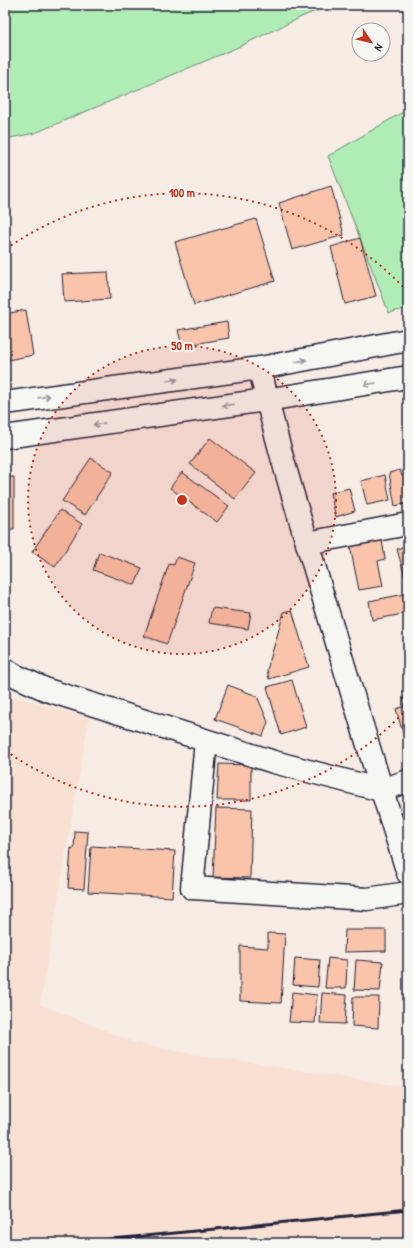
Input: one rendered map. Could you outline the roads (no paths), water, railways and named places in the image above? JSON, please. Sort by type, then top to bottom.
[{"type":"street","points":[[5,403],[260,368],[408,340]]},
{"type":"street","points":[[260,368],[266,400],[307,543],[381,790],[408,873]]},
{"type":"street","points":[[5,437],[266,400],[408,377]]},
{"type":"street","points":[[307,543],[408,524]]},
{"type":"street","points":[[5,668],[14,675],[48,690],[274,762],[381,790],[408,780]]},
{"type":"street","points":[[206,741],[192,888],[367,899],[408,892]]},
{"type":"railway","points":[[73,1243],[408,1210]]}]
